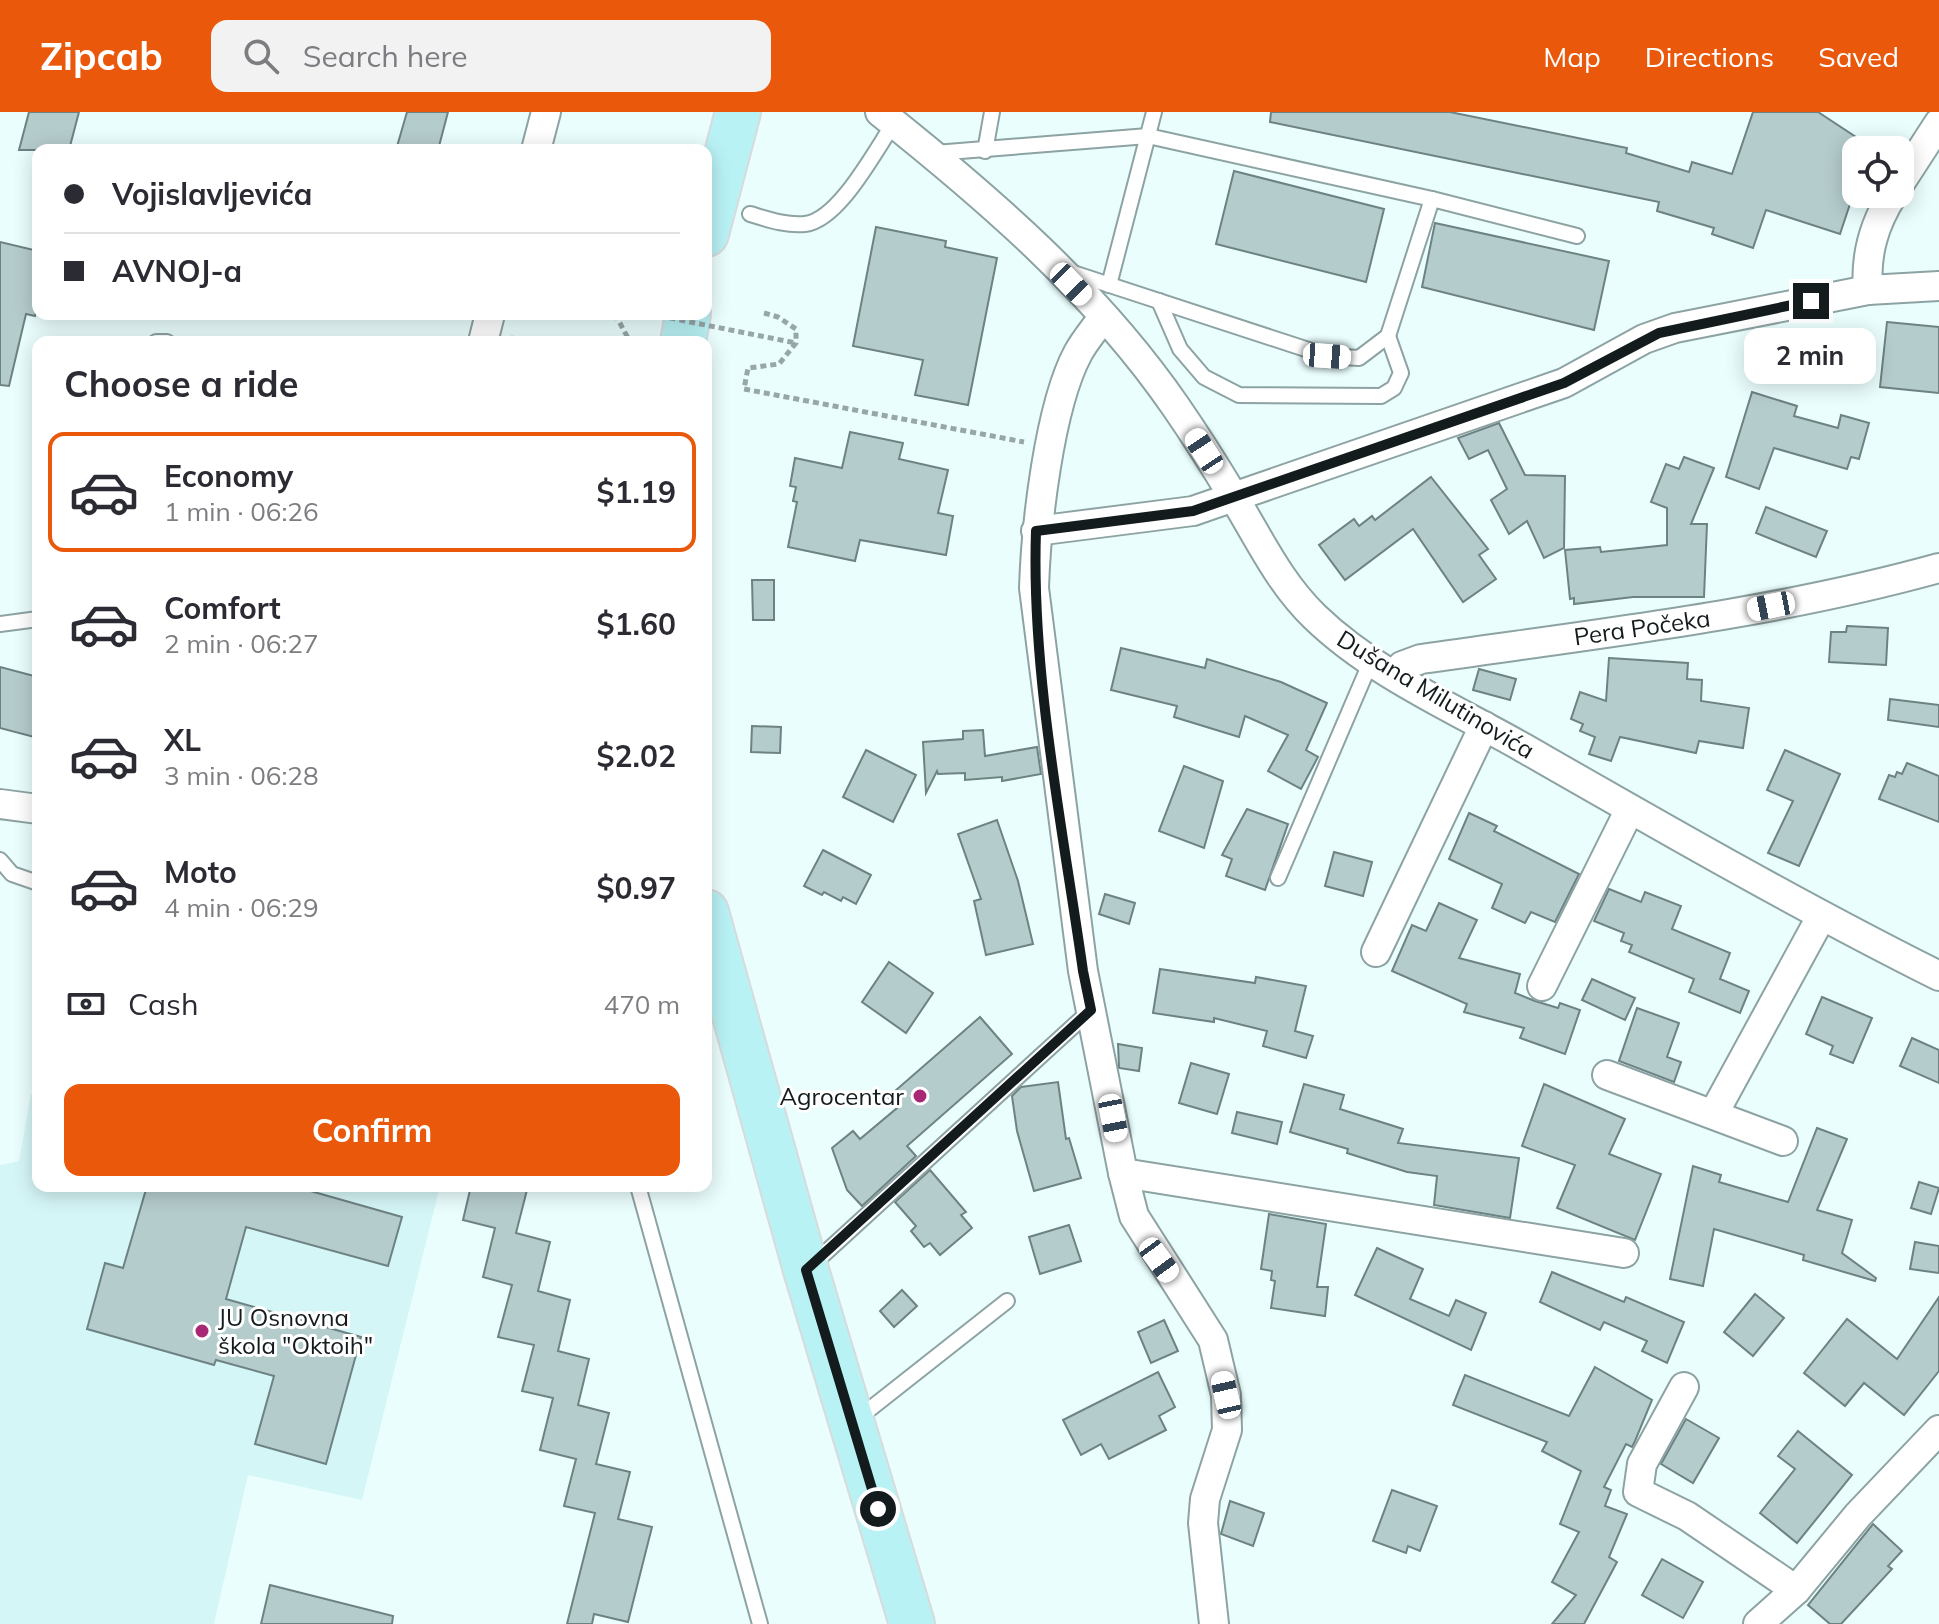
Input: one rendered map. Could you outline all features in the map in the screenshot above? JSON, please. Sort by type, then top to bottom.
[{"type":"main road","points":[[712,211],[738,112]]},
{"type":"main road","points":[[712,933],[806,1270],[912,1624]]},
{"type":"street","points":[[542,144],[546,112]]},
{"type":"street","name":"Dušana Milutinovića","points":[[887,118],[997,206],[1103,317],[1175,405],[1234,497],[1269,560],[1295,596],[1328,628],[1383,667],[1484,726],[1821,917],[1939,976]]},
{"type":"street","points":[[1914,161],[1939,123]]},
{"type":"street","points":[[1868,290],[1868,254],[1874,230],[1886,208]]},
{"type":"street","points":[[1036,531],[1193,511],[1564,383],[1659,333],[1868,290],[1939,286]]},
{"type":"street","points":[[1103,317],[1078,353],[1060,402],[1036,531],[1034,588],[1048,720],[1083,971],[1123,1173],[1134,1216],[1213,1340],[1226,1395],[1227,1430],[1205,1499],[1203,1523],[1214,1624]]},
{"type":"street","name":"Pera Počeka","points":[[1383,667],[1744,611],[1880,584],[1939,568]]},
{"type":"street","points":[[1376,952],[1484,726]]},
{"type":"street","points":[[0,804],[32,808]]},
{"type":"street","points":[[1542,986],[1630,809]]},
{"type":"street","points":[[1714,1113],[1821,917]]},
{"type":"street","points":[[1607,1075],[1783,1141]]},
{"type":"street","points":[[1123,1173],[1624,1253]]},
{"type":"street","points":[[1684,1387],[1642,1464],[1638,1492],[1687,1516],[1796,1590]]},
{"type":"street","points":[[1758,1624],[1796,1590],[1858,1515],[1939,1430]]},
{"type":"lane","points":[[985,151],[992,112]]},
{"type":"lane","points":[[1109,285],[1154,112]]},
{"type":"lane","points":[[750,214],[782,223],[807,224],[827,216],[887,118]]},
{"type":"lane","points":[[931,153],[1148,136],[1432,199],[1577,236]]},
{"type":"lane","points":[[1054,267],[1327,356],[1359,358],[1388,336],[1432,199]]},
{"type":"lane","points":[[1159,301],[1180,349],[1204,377],[1239,395],[1381,396],[1394,388],[1401,373],[1388,336]]},
{"type":"lane","points":[[0,624],[32,620]]},
{"type":"lane","points":[[1278,878],[1383,667]]},
{"type":"lane","points":[[0,860],[12,874],[32,881]]},
{"type":"lane","points":[[806,1270],[1091,1010]]},
{"type":"lane","points":[[640,1192],[760,1624]]},
{"type":"lane","points":[[852,1423],[1007,1301]]},
{"type":"path","points":[[764,313],[778,317],[796,329],[796,343],[779,364],[748,368],[744,389],[1052,448]]},
{"type":"path","points":[[680,320],[796,343]]},
{"type":"shaded area","name":"JU Osnovna škola \"Oktoih\"","points":[[31,1094],[32,1192],[439,1192],[362,1500],[248,1475],[214,1624],[0,1624],[0,1165],[19,1161]]},
{"type":"building","points":[[29,112],[79,112],[71,144],[32,144],[32,150],[19,150]]},
{"type":"building","points":[[407,112],[448,112],[440,144],[398,144]]},
{"type":"building","points":[[1271,112],[1450,112],[1627,148],[1626,153],[1689,172],[1692,162],[1732,174],[1753,112],[1818,112],[1854,136],[1842,136],[1842,208],[1849,208],[1840,234],[1766,210],[1753,248],[1712,234],[1714,228],[1657,211],[1659,202],[1270,122]]},
{"type":"building","points":[[1234,171],[1384,209],[1366,282],[1216,244]]},
{"type":"building","points":[[1435,223],[1609,261],[1594,330],[1422,287]]},
{"type":"building","points":[[876,227],[946,241],[945,247],[997,258],[968,405],[915,395],[923,360],[853,346]]},
{"type":"building","points":[[0,242],[32,250],[32,315],[26,314],[9,386],[0,385]]},
{"type":"building","points":[[1887,322],[1939,327],[1939,393],[1880,387]]},
{"type":"building","points":[[1752,392],[1797,406],[1794,416],[1838,428],[1841,415],[1869,423],[1859,459],[1851,457],[1847,469],[1774,448],[1759,489],[1726,477]]},
{"type":"building","points":[[1499,423],[1525,475],[1565,476],[1564,548],[1544,558],[1527,521],[1509,534],[1491,500],[1507,489],[1488,450],[1469,459],[1458,438]]},
{"type":"building","points":[[850,432],[903,443],[899,459],[948,470],[938,513],[953,516],[946,555],[860,540],[855,561],[788,547],[797,502],[793,501],[796,487],[790,486],[795,458],[842,468]]},
{"type":"building","points":[[1684,457],[1714,468],[1691,524],[1707,524],[1704,597],[1633,597],[1574,604],[1574,598],[1570,599],[1565,550],[1600,547],[1601,552],[1667,545],[1667,508],[1651,502],[1666,464],[1679,469]]},
{"type":"building","points":[[1431,477],[1488,549],[1479,555],[1496,579],[1463,602],[1413,529],[1345,580],[1319,545],[1354,519],[1359,526],[1372,516],[1375,520]]},
{"type":"building","points":[[1766,507],[1827,531],[1816,557],[1756,533]]},
{"type":"building","points":[[752,580],[774,580],[774,620],[753,620]]},
{"type":"building","points":[[1847,626],[1888,628],[1886,665],[1829,662],[1831,632],[1846,632]]},
{"type":"building","points":[[1121,648],[1205,668],[1207,659],[1281,682],[1327,703],[1306,750],[1318,757],[1301,789],[1268,771],[1288,735],[1245,716],[1239,737],[1174,717],[1177,706],[1111,690]]},
{"type":"building","points":[[1609,658],[1688,663],[1687,679],[1702,680],[1701,701],[1749,708],[1743,748],[1699,741],[1696,753],[1620,737],[1611,761],[1589,754],[1595,737],[1580,731],[1583,724],[1571,719],[1580,692],[1606,701]]},
{"type":"building","points":[[0,667],[32,675],[32,736],[0,728]]},
{"type":"building","points":[[1479,669],[1516,679],[1510,700],[1473,690]]},
{"type":"building","points":[[1890,699],[1939,705],[1939,727],[1888,720]]},
{"type":"building","points":[[752,726],[781,727],[780,753],[751,752]]},
{"type":"building","points":[[983,730],[985,756],[1037,747],[1041,774],[1002,781],[1002,777],[965,780],[965,773],[938,774],[937,771],[926,793],[923,742],[963,739],[963,731]]},
{"type":"building","points":[[866,750],[916,775],[893,822],[843,797]]},
{"type":"building","points":[[1785,750],[1840,774],[1799,866],[1768,853],[1793,801],[1767,790]]},
{"type":"building","points":[[1907,763],[1939,776],[1939,822],[1879,799],[1889,775],[1895,777],[1897,772],[1902,774]]},
{"type":"building","points":[[1184,766],[1223,781],[1204,848],[1159,831]]},
{"type":"building","points":[[1247,809],[1288,824],[1265,890],[1226,876],[1232,859],[1222,855]]},
{"type":"building","points":[[1469,813],[1497,826],[1494,831],[1579,874],[1555,922],[1531,912],[1525,923],[1492,908],[1502,884],[1449,859]]},
{"type":"building","points":[[997,820],[1018,881],[1033,944],[986,955],[974,901],[981,899],[958,834]]},
{"type":"building","points":[[823,850],[871,875],[856,904],[843,897],[841,901],[824,892],[822,895],[804,886]]},
{"type":"building","points":[[1334,852],[1372,862],[1363,896],[1325,886]]},
{"type":"building","points":[[1609,889],[1641,902],[1645,892],[1681,906],[1672,929],[1730,953],[1720,979],[1749,991],[1740,1013],[1689,992],[1694,979],[1629,952],[1632,945],[1621,941],[1624,933],[1594,921]]},
{"type":"building","points":[[1105,894],[1135,903],[1129,924],[1099,914]]},
{"type":"building","points":[[1439,903],[1477,920],[1459,958],[1520,974],[1515,993],[1558,1008],[1560,1003],[1580,1010],[1565,1054],[1520,1038],[1524,1028],[1464,1012],[1467,1004],[1392,971],[1412,925],[1426,931]]},
{"type":"building","points":[[889,962],[933,993],[906,1033],[862,1002]]},
{"type":"building","points":[[1160,969],[1255,983],[1256,977],[1306,986],[1295,1031],[1313,1036],[1306,1058],[1263,1046],[1267,1031],[1214,1018],[1214,1022],[1153,1013]]},
{"type":"building","points":[[1592,979],[1635,998],[1625,1020],[1582,1000]]},
{"type":"building","points":[[1822,997],[1872,1018],[1853,1063],[1830,1054],[1833,1046],[1806,1034]]},
{"type":"building","points":[[1637,1008],[1679,1023],[1667,1057],[1681,1062],[1674,1082],[1619,1061]]},
{"type":"building","points":[[980,1017],[1012,1054],[907,1146],[916,1156],[862,1206],[847,1190],[832,1148],[853,1131],[860,1139],[897,1108],[888,1097]]},
{"type":"building","points":[[1912,1038],[1939,1050],[1939,1083],[1900,1066]]},
{"type":"building","points":[[1118,1044],[1142,1048],[1139,1071],[1119,1068]]},
{"type":"building","points":[[1191,1063],[1229,1074],[1217,1114],[1179,1103]]},
{"type":"building","points":[[1058,1082],[1066,1139],[1069,1138],[1081,1178],[1034,1191],[1017,1131],[1012,1096],[1021,1087]]},
{"type":"building","points":[[1304,1084],[1344,1095],[1340,1109],[1403,1129],[1398,1143],[1519,1158],[1510,1218],[1434,1205],[1437,1176],[1407,1172],[1347,1153],[1348,1149],[1290,1132]]},
{"type":"building","points":[[1544,1084],[1625,1119],[1609,1154],[1661,1174],[1635,1240],[1557,1208],[1575,1165],[1522,1146]]},
{"type":"building","points":[[1237,1112],[1282,1122],[1277,1144],[1232,1133]]},
{"type":"building","points":[[1817,1128],[1847,1139],[1817,1210],[1852,1220],[1842,1253],[1876,1278],[1875,1281],[1803,1260],[1804,1255],[1714,1229],[1703,1286],[1670,1279],[1693,1166],[1721,1175],[1719,1182],[1788,1202]]},
{"type":"building","points":[[930,1170],[966,1212],[961,1215],[972,1228],[940,1255],[930,1243],[924,1247],[911,1231],[916,1226],[895,1202]]},
{"type":"building","points":[[1919,1182],[1939,1188],[1931,1214],[1911,1208]]},
{"type":"building","points":[[145,1192],[314,1192],[402,1217],[388,1266],[246,1227],[226,1299],[361,1337],[326,1464],[255,1444],[274,1376],[216,1360],[214,1365],[87,1329],[105,1263],[123,1268]]},
{"type":"building","points":[[470,1192],[526,1192],[516,1233],[550,1242],[538,1291],[570,1300],[558,1351],[589,1359],[578,1405],[609,1413],[596,1464],[630,1472],[618,1519],[652,1527],[628,1622],[594,1614],[592,1624],[567,1624],[595,1513],[564,1506],[576,1459],[540,1450],[553,1398],[522,1391],[534,1345],[498,1337],[512,1285],[483,1277],[495,1228],[463,1220]]},
{"type":"building","points":[[1269,1214],[1326,1224],[1317,1287],[1328,1287],[1325,1316],[1271,1308],[1275,1281],[1271,1280],[1272,1271],[1261,1269]]},
{"type":"building","points":[[1069,1225],[1081,1261],[1040,1274],[1029,1237]]},
{"type":"building","points":[[1915,1242],[1939,1246],[1939,1273],[1910,1269]]},
{"type":"building","points":[[1377,1248],[1423,1269],[1410,1299],[1449,1316],[1456,1300],[1486,1313],[1471,1350],[1355,1295]]},
{"type":"building","points":[[1552,1272],[1624,1302],[1626,1297],[1684,1322],[1667,1363],[1642,1351],[1647,1341],[1604,1322],[1600,1330],[1540,1302]]},
{"type":"building","points":[[902,1290],[917,1306],[894,1327],[880,1311]]},
{"type":"building","points":[[1755,1294],[1784,1318],[1753,1356],[1724,1332]]},
{"type":"building","points":[[1939,1297],[1939,1371],[1904,1415],[1864,1383],[1845,1406],[1804,1373],[1847,1319],[1897,1359]]},
{"type":"building","points":[[1164,1320],[1178,1351],[1151,1363],[1138,1332]]},
{"type":"building","points":[[1595,1367],[1652,1400],[1632,1447],[1626,1444],[1604,1487],[1611,1490],[1605,1506],[1627,1514],[1609,1557],[1617,1562],[1584,1624],[1552,1624],[1576,1595],[1552,1582],[1579,1532],[1560,1524],[1581,1471],[1542,1451],[1547,1442],[1453,1405],[1465,1375],[1569,1416]]},
{"type":"building","points":[[1158,1372],[1175,1407],[1159,1416],[1166,1430],[1109,1459],[1101,1444],[1081,1455],[1063,1420]]},
{"type":"building","points":[[1686,1419],[1719,1438],[1693,1483],[1661,1464]]},
{"type":"building","points":[[1798,1431],[1852,1475],[1797,1543],[1760,1513],[1795,1469],[1778,1456]]},
{"type":"building","points":[[1392,1490],[1437,1506],[1420,1551],[1408,1546],[1406,1553],[1373,1541]]},
{"type":"building","points":[[1230,1501],[1264,1513],[1253,1546],[1221,1534]]},
{"type":"building","points":[[1873,1524],[1902,1551],[1888,1566],[1892,1569],[1841,1624],[1830,1624],[1808,1605]]},
{"type":"building","points":[[1662,1559],[1703,1582],[1683,1618],[1642,1595]]},
{"type":"building","points":[[270,1585],[393,1616],[392,1624],[261,1624]]},
{"type":"place","name":"Agrocentar","points":[[920,1096]]},
{"type":"place","name":"JU Osnovna škola \"Oktoih\"","points":[[202,1331]]},
{"type":"route","points":[[878,1509],[806,1270],[1091,1010],[1048,720],[1034,588],[1036,531],[1193,511],[1564,383],[1659,333],[1811,301]]}]
